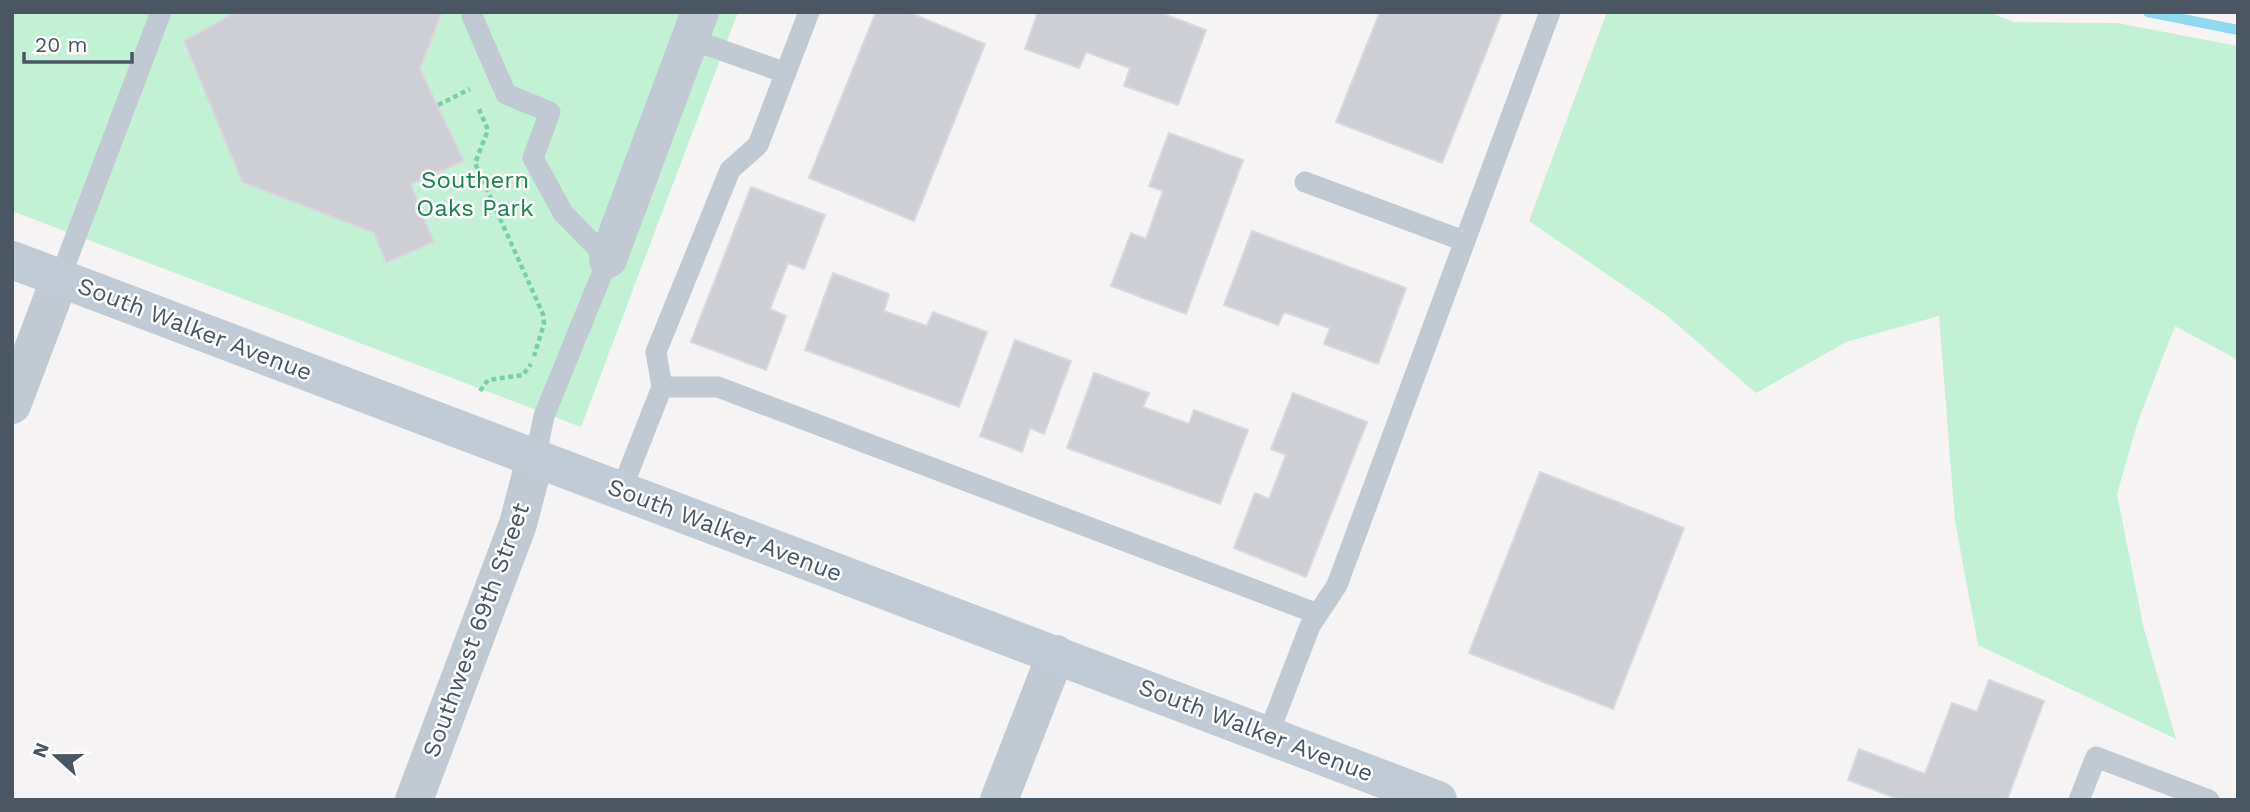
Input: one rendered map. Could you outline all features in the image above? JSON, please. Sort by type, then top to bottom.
[{"type":"main road","name":"South Walker Avenue","points":[[12,260],[1438,800]]},
{"type":"street","points":[[608,259],[695,26]]},
{"type":"street","points":[[12,405],[60,278]]},
{"type":"street","name":"Southwest 69th Street","points":[[414,800],[518,524],[535,459]]},
{"type":"street","points":[[999,800],[1056,654]]},
{"type":"lane","points":[[60,278],[161,12]]},
{"type":"lane","points":[[473,12],[472,16],[506,94],[550,112],[533,158],[564,213],[608,259],[544,415],[535,459]]},
{"type":"lane","points":[[621,491],[662,387],[656,352],[730,170],[758,145],[809,12]]},
{"type":"lane","points":[[1268,735],[1310,626],[1336,584],[1550,12]]},
{"type":"lane","points":[[695,26],[786,73]]},
{"type":"lane","points":[[1305,182],[1464,241]]},
{"type":"lane","points":[[662,387],[718,387],[1318,614]]},
{"type":"lane","points":[[2079,800],[2096,757],[2209,800]]},
{"type":"path","points":[[464,77],[488,130],[475,163],[543,314],[544,324],[530,367],[523,375],[488,380],[480,391]]},
{"type":"path","points":[[438,106],[470,89]]},
{"type":"green space","name":"Southern Oaks Park","points":[[12,12],[738,12],[581,427],[12,211]]},
{"type":"green space","points":[[1607,12],[1988,12],[2014,22],[2117,23],[2238,46],[2238,360],[2175,326],[2138,421],[2117,494],[2144,629],[2176,739],[1978,645],[1955,521],[1939,316],[1846,342],[1756,393],[1665,314],[1529,221]]},
{"type":"building","points":[[236,12],[442,12],[420,69],[464,161],[411,184],[434,242],[386,263],[374,233],[242,182],[184,41]]},
{"type":"building","points":[[876,12],[908,12],[985,44],[914,221],[809,178]]},
{"type":"building","points":[[1038,12],[1158,12],[1206,30],[1178,105],[1124,86],[1130,68],[1086,52],[1079,68],[1025,49]]},
{"type":"building","points":[[1380,12],[1502,12],[1442,163],[1336,122]]},
{"type":"building","points":[[1169,133],[1243,160],[1186,314],[1111,286],[1131,233],[1146,239],[1163,191],[1149,186]]},
{"type":"building","points":[[751,187],[825,215],[804,269],[788,263],[770,309],[786,316],[766,370],[691,342]]},
{"type":"building","points":[[1252,231],[1406,288],[1378,364],[1324,344],[1330,328],[1284,312],[1278,325],[1224,305]]},
{"type":"building","points":[[833,273],[889,294],[884,311],[927,326],[933,312],[987,332],[959,407],[805,350]]},
{"type":"building","points":[[1015,340],[1071,361],[1044,434],[1030,428],[1022,452],[980,436]]},
{"type":"building","points":[[1094,373],[1149,393],[1143,407],[1189,424],[1194,410],[1248,430],[1220,504],[1067,448]]},
{"type":"building","points":[[1293,393],[1367,422],[1306,577],[1234,548],[1255,493],[1269,499],[1286,455],[1271,449]]},
{"type":"building","points":[[1540,472],[1684,528],[1613,709],[1469,653]]},
{"type":"building","points":[[1989,680],[2044,701],[2007,800],[1901,800],[1848,780],[1859,749],[1925,774],[1952,703],[1977,712]]},
{"type":"waterway","points":[[2148,12],[2238,30]]}]
